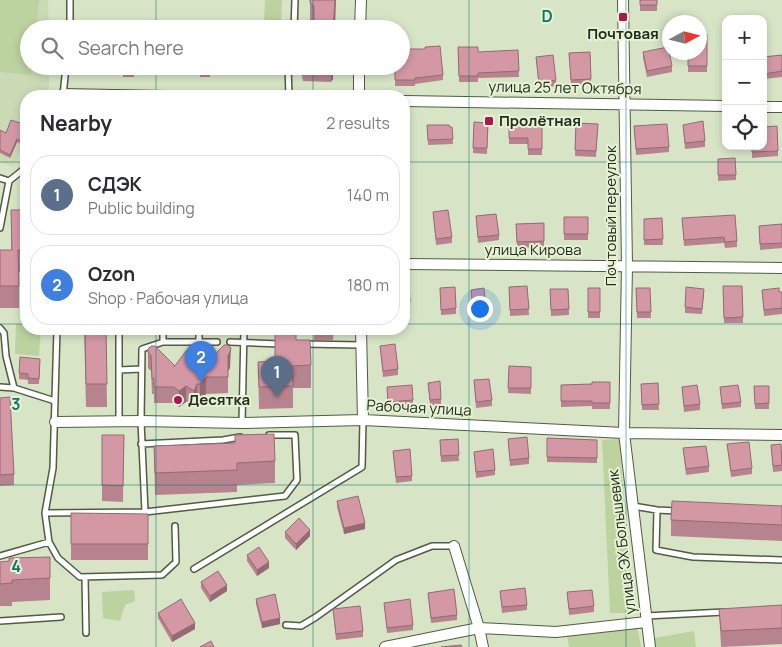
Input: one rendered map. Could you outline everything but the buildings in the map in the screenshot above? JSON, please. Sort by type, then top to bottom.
[{"type":"street","points":[[360,20],[361,0]]},
{"type":"street","name":"Почтовый переулок","points":[[623,0],[627,266],[624,432]]},
{"type":"street","points":[[359,75],[359,90]]},
{"type":"street","name":"улица 25 лет Октября","points":[[410,101],[722,106]]},
{"type":"street","points":[[767,107],[782,107]]},
{"type":"street","name":"улица Кирова","points":[[410,264],[782,268]]},
{"type":"street","points":[[361,335],[363,420]]},
{"type":"street","name":"Рабочая улица","points":[[55,422],[242,423],[363,420],[624,432],[782,435]]},
{"type":"street","name":"улица ЭХ Большевик","points":[[624,432],[650,647]]},
{"type":"street","points":[[454,546],[484,647]]},
{"type":"street","points":[[385,647],[479,628],[556,632],[646,619]]},
{"type":"lane","points":[[70,0],[70,20]]},
{"type":"lane","points":[[294,20],[295,0]]},
{"type":"lane","points":[[64,90],[65,75]]},
{"type":"lane","points":[[288,75],[289,90]]},
{"type":"lane","points":[[0,228],[10,181],[20,172]]},
{"type":"lane","points":[[0,178],[10,181]]},
{"type":"lane","points":[[0,328],[4,333],[6,356],[14,388]]},
{"type":"lane","points":[[57,335],[53,468],[45,514],[48,542],[58,558],[80,577],[162,575],[176,562],[175,526]]},
{"type":"lane","points":[[119,335],[119,422]]},
{"type":"lane","points":[[163,335],[164,342]]},
{"type":"lane","points":[[199,335],[199,342]]},
{"type":"lane","points":[[242,423],[244,335]]},
{"type":"lane","points":[[145,512],[141,444],[142,349],[164,342],[217,342]]},
{"type":"lane","points":[[230,342],[291,344]]},
{"type":"lane","points":[[300,344],[361,345]]},
{"type":"lane","points":[[120,370],[141,369]]},
{"type":"lane","points":[[0,387],[14,388],[55,401]]},
{"type":"lane","points":[[194,569],[362,466],[363,420]]},
{"type":"lane","points":[[141,444],[223,440],[247,435]]},
{"type":"lane","points":[[45,514],[145,512],[285,496],[297,480],[295,435],[266,435]]},
{"type":"lane","points":[[632,506],[658,510],[686,511]]},
{"type":"lane","points":[[658,510],[656,550],[693,557],[782,560]]},
{"type":"lane","points":[[0,556],[48,542]]},
{"type":"lane","points":[[286,626],[301,626],[316,618],[396,560],[432,546],[454,546]]},
{"type":"lane","points":[[85,577],[86,633]]},
{"type":"lane","points":[[646,619],[727,612]]},
{"type":"lane","points":[[0,621],[61,617]]},
{"type":"shaded area","points":[[0,0],[48,0],[49,20],[20,20],[20,75],[49,75],[49,90],[20,90],[20,153],[13,167],[0,162]]},
{"type":"shaded area","points":[[0,0],[39,0],[37,20],[20,20],[20,74],[0,72]]},
{"type":"shaded area","points":[[265,0],[282,0],[281,20],[264,20]]},
{"type":"shaded area","points":[[16,324],[20,324],[20,335],[41,335],[39,356],[15,354]]},
{"type":"shaded area","points":[[619,439],[634,613],[610,613],[602,440]]},
{"type":"shaded area","points":[[134,590],[135,601],[125,605],[120,621],[103,618],[102,592]]},
{"type":"shaded area","points":[[637,626],[641,647],[569,647],[567,636]]},
{"type":"shaded area","points":[[694,631],[696,647],[650,647],[649,639]]},
{"type":"place","name":"Почтовая","points":[[623,17]]},
{"type":"place","name":"Пролётная","points":[[489,121]]},
{"type":"place","name":"Ozon","points":[[201,382]]},
{"type":"place","name":"СДЭК","points":[[277,397]]},
{"type":"place","name":"Десятка","points":[[178,400]]}]
